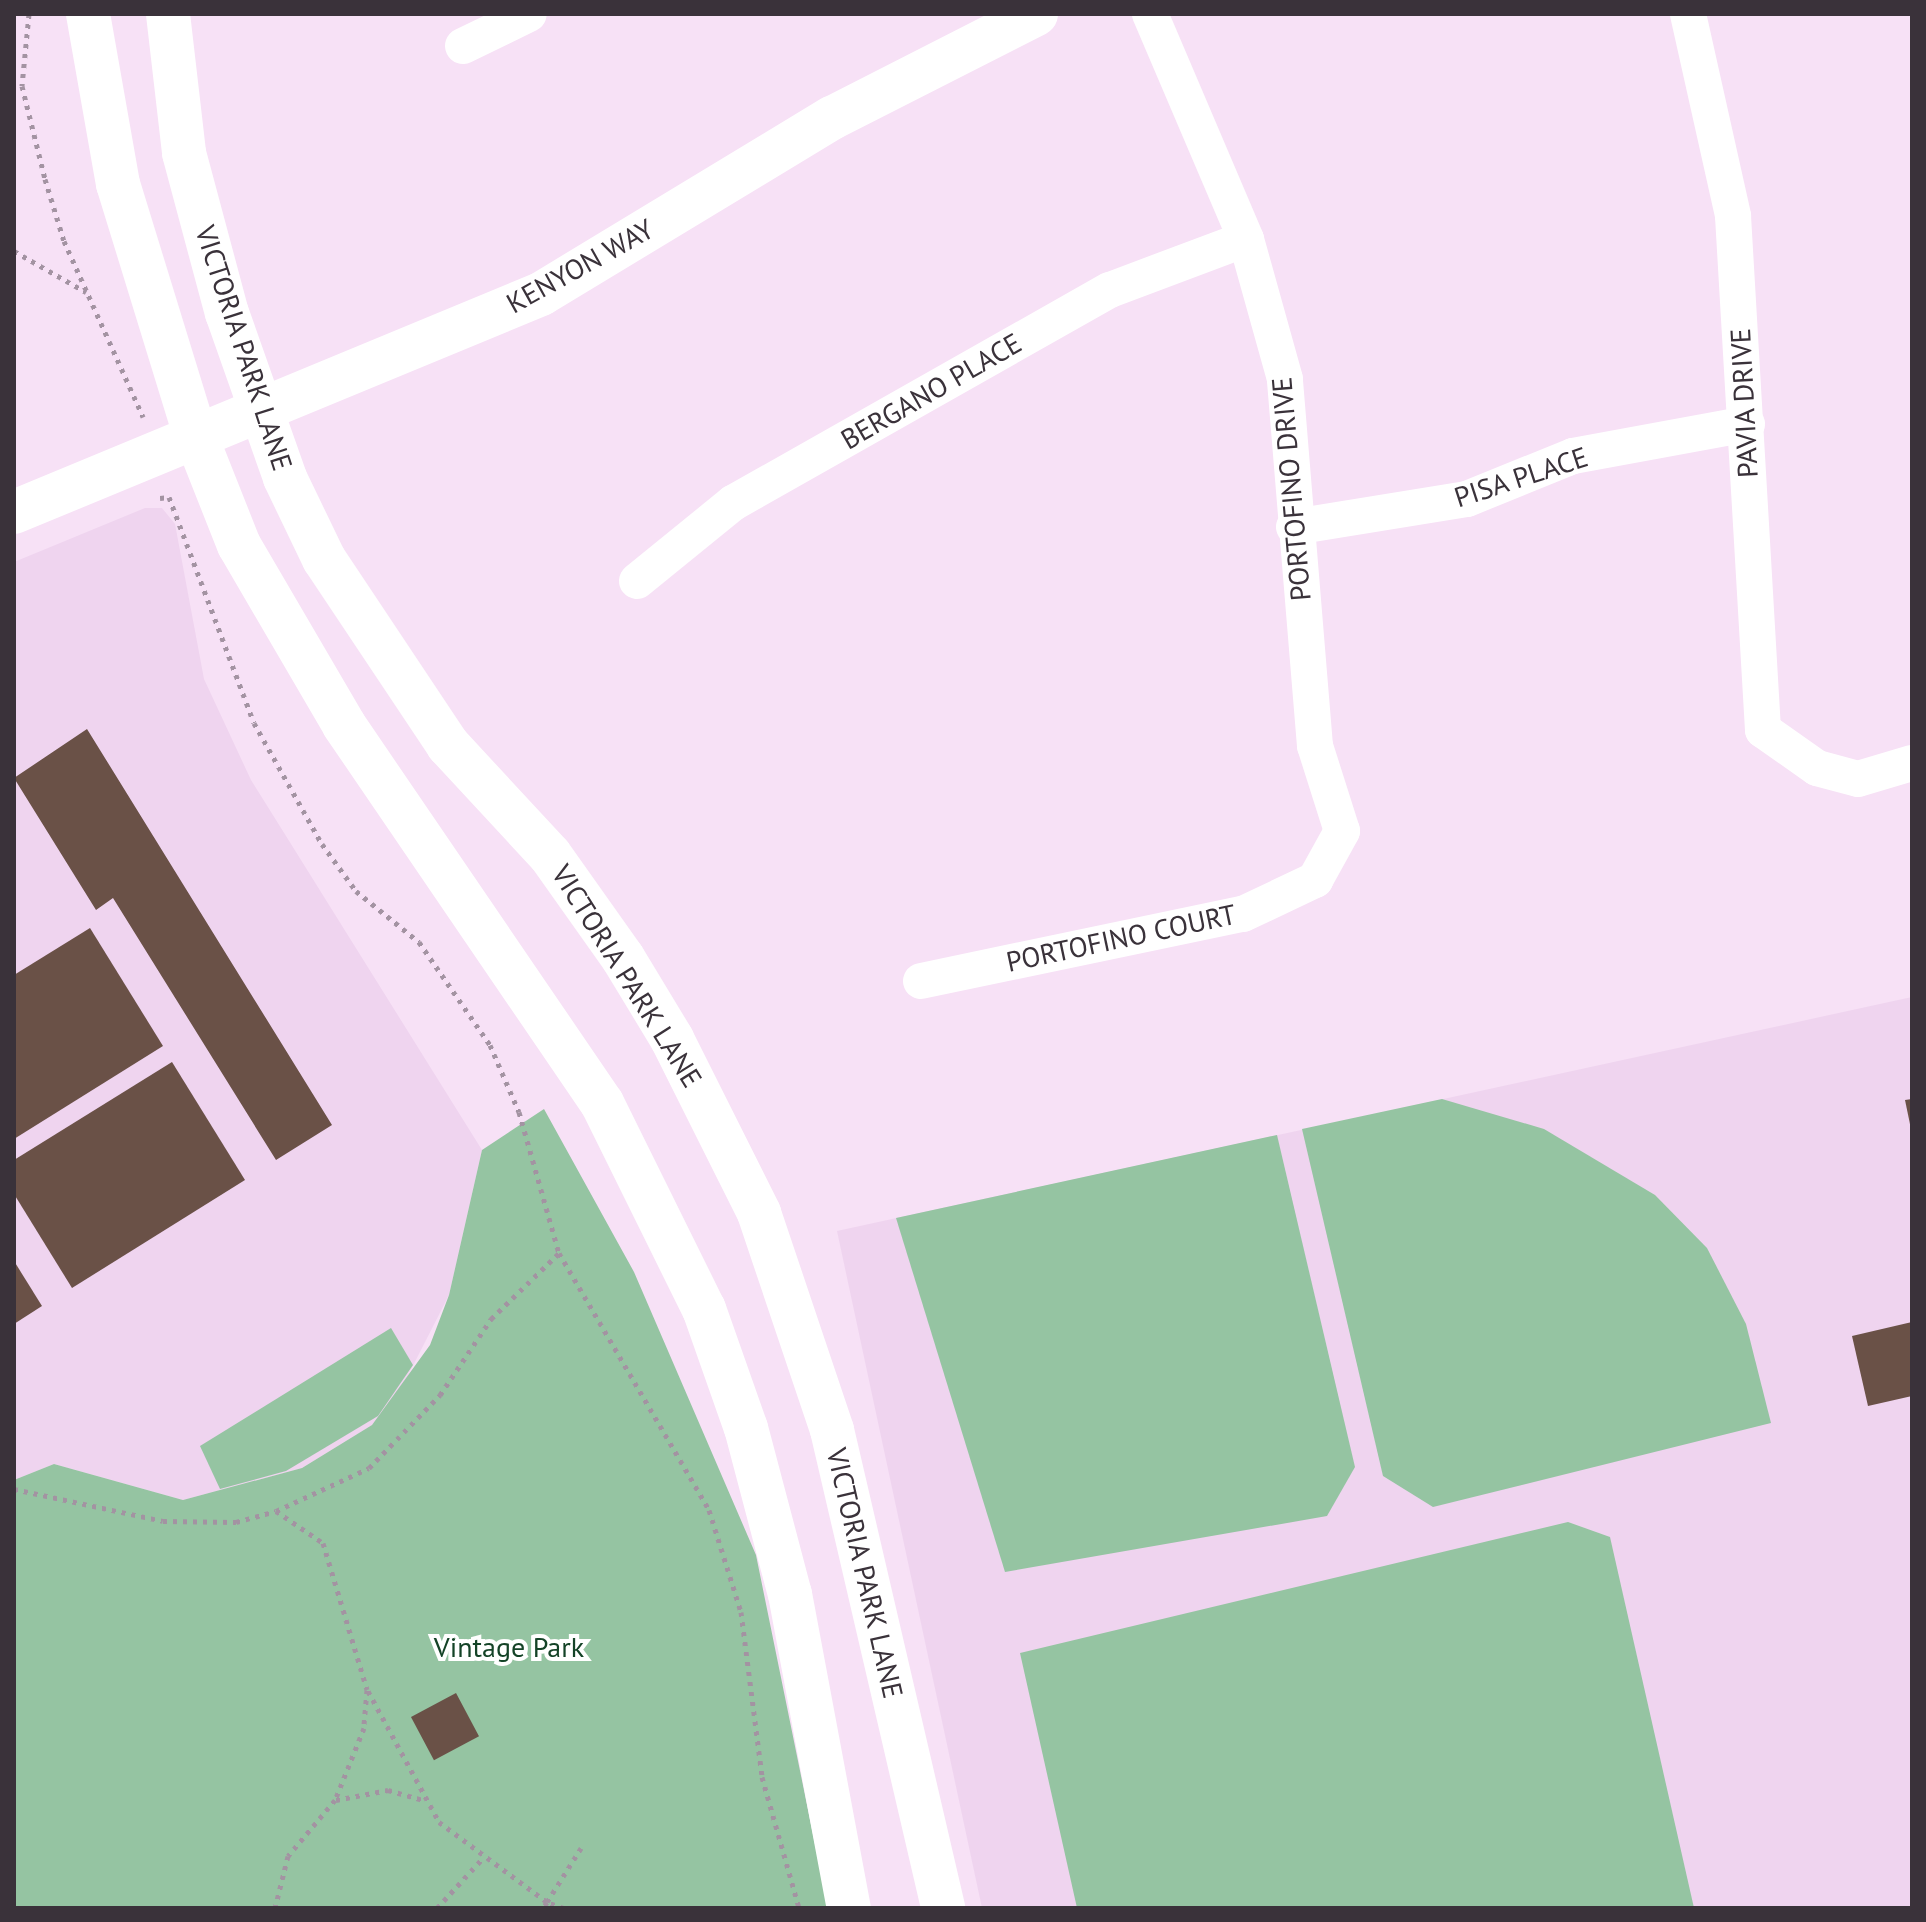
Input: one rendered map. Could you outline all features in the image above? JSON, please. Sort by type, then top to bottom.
[{"type":"street","points":[[88,14],[118,184],[195,434],[239,545],[344,725],[602,1103],[704,1309],[746,1428],[790,1594],[849,1908]]},
{"type":"street","name":"VICTORIA PARK LANE","points":[[168,14],[184,153],[258,408],[318,546],[364,625],[448,745],[550,855],[605,932],[730,1148],[796,1308],[832,1430],[943,1908]]},
{"type":"street","points":[[463,46],[529,14]]},
{"type":"street","name":"KENYON WAY","points":[[14,512],[195,434],[541,294],[832,118],[1036,14]]},
{"type":"street","name":"PORTOFINO DRIVE","points":[[1150,14],[1246,239],[1285,379],[1294,527],[1315,746],[1342,831],[1315,880]]},
{"type":"street","name":"PAVIA DRIVE","points":[[1688,14],[1733,216],[1763,730],[1817,768],[1858,779],[1912,763]]},
{"type":"street","name":"BERGANO PLACE","points":[[637,581],[733,503],[1096,297],[1246,239]]},
{"type":"street","name":"PISA PLACE","points":[[1294,527],[1467,499],[1573,456],[1747,424]]},
{"type":"street","name":"PORTOFINO COURT","points":[[921,981],[1243,914],[1315,880]]},
{"type":"path","points":[[29,14],[22,86],[64,241],[131,378],[169,497],[254,723],[322,844],[356,891],[419,942],[490,1045],[519,1112],[559,1253],[709,1510],[741,1612],[762,1777],[799,1908]]},
{"type":"path","points":[[14,95],[22,86]]},
{"type":"path","points":[[14,251],[87,293]]},
{"type":"path","points":[[146,500],[169,497]]},
{"type":"path","points":[[14,1489],[163,1521],[236,1522],[276,1511],[369,1468],[440,1395],[491,1319],[559,1253]]},
{"type":"path","points":[[276,1511],[323,1543],[367,1690],[424,1801],[483,1858],[545,1905],[564,1908]]},
{"type":"path","points":[[275,1908],[288,1856],[335,1800],[364,1728],[367,1690]]},
{"type":"path","points":[[335,1800],[388,1790],[424,1801]]},
{"type":"path","points":[[545,1905],[581,1848]]},
{"type":"path","points":[[437,1908],[483,1858]]},
{"type":"shaded area","points":[[145,508],[162,508],[175,524],[204,679],[251,780],[482,1150],[449,1295],[396,1399],[372,1425],[302,1468],[183,1500],[54,1464],[14,1480],[14,562]]},
{"type":"shaded area","points":[[1912,997],[1912,1908],[982,1908],[837,1231]]},
{"type":"green space","points":[[1442,1099],[1544,1129],[1655,1195],[1707,1248],[1746,1324],[1771,1423],[1433,1507],[1383,1476],[1302,1129]]},
{"type":"green space","name":"Vintage Park","points":[[544,1109],[634,1272],[756,1555],[828,1908],[14,1908],[14,1480],[54,1464],[183,1500],[302,1468],[372,1425],[430,1345],[449,1295],[482,1150]]},
{"type":"green space","points":[[1277,1135],[1355,1467],[1327,1516],[1005,1572],[896,1218]]},
{"type":"green space","points":[[391,1328],[413,1365],[378,1416],[286,1471],[220,1489],[200,1446]]},
{"type":"green space","points":[[1568,1522],[1610,1537],[1694,1908],[1077,1908],[1020,1653]]},
{"type":"building","points":[[87,729],[332,1125],[276,1160],[113,898],[96,910],[14,778]]},
{"type":"building","points":[[90,928],[163,1046],[14,1139],[14,975]]},
{"type":"building","points":[[172,1062],[245,1180],[72,1288],[14,1194],[14,1160]]},
{"type":"building","points":[[1912,1099],[1912,1129],[1911,1129],[1905,1100]]},
{"type":"building","points":[[14,1261],[42,1306],[14,1324]]},
{"type":"building","points":[[1912,1322],[1912,1396],[1868,1406],[1852,1336]]},
{"type":"building","points":[[456,1693],[479,1736],[434,1760],[411,1717]]}]
